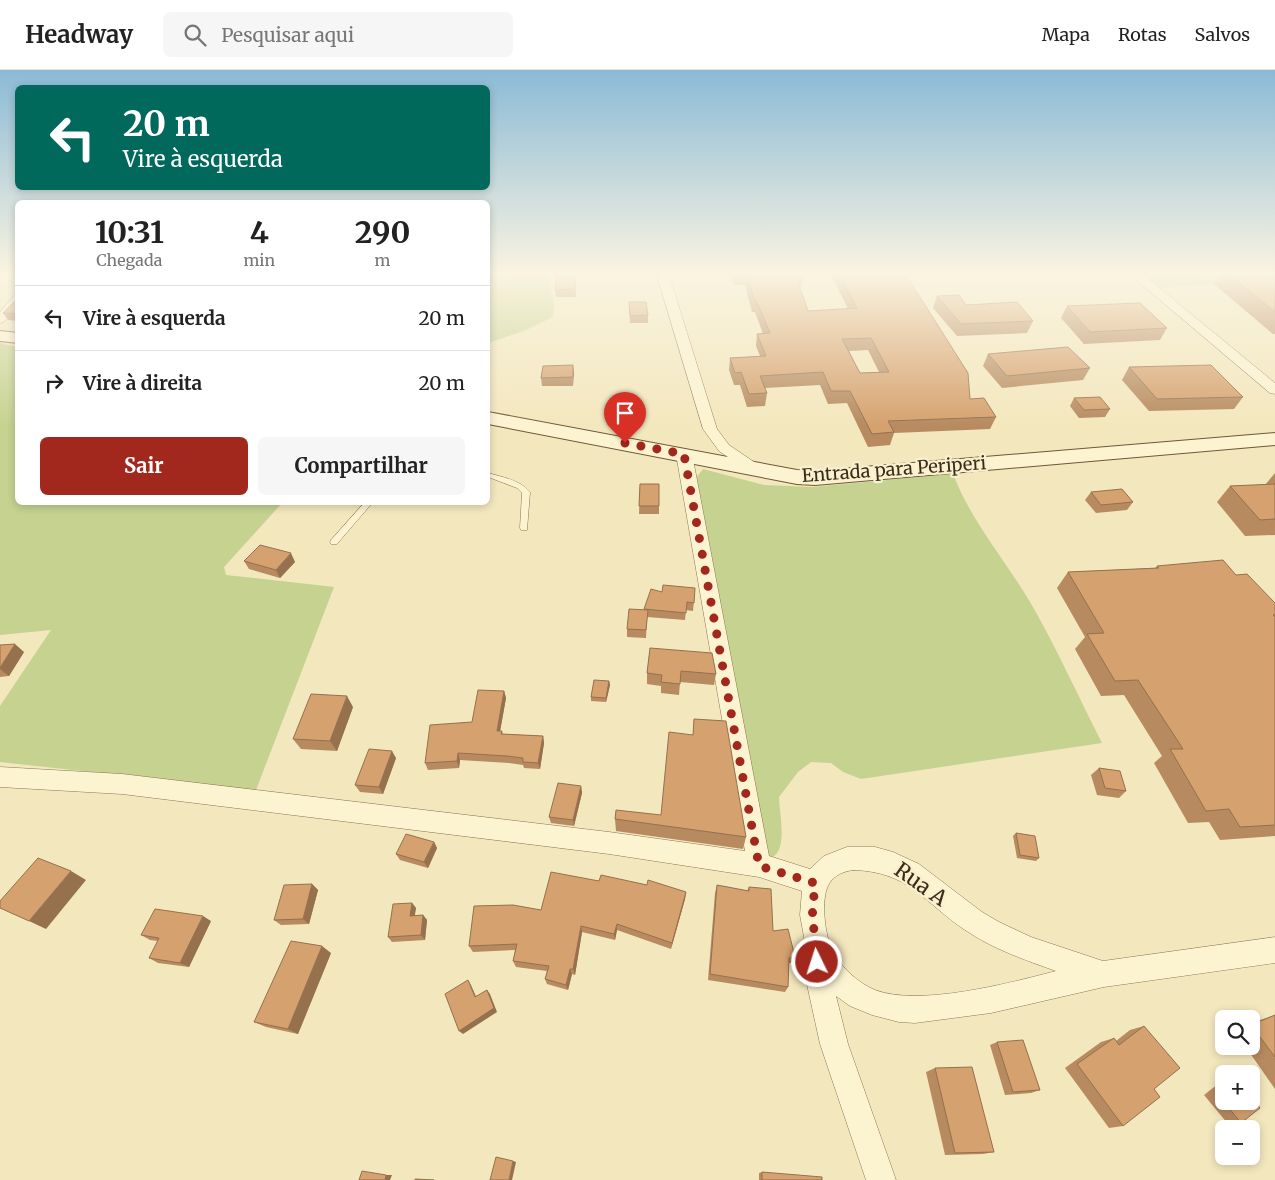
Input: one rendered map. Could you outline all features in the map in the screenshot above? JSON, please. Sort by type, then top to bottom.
[{"type":"main road","points":[[0,336],[15,338]]},
{"type":"main road","name":"Entrada para Periperi","points":[[490,418],[797,477],[815,478],[1275,439]]},
{"type":"street","points":[[678,324],[710,429],[724,448],[755,469]]},
{"type":"street","points":[[1195,324],[1275,390]]},
{"type":"street","points":[[684,454],[759,866]]},
{"type":"street","points":[[0,777],[122,784],[609,843],[759,866],[815,883]]},
{"type":"street","name":"Rua A","points":[[1102,974],[1022,946],[998,935],[970,919],[906,868],[882,859],[862,857],[837,862],[821,873],[815,883],[812,919],[817,946],[833,975],[847,990],[865,1000],[901,1009],[991,1000],[1102,974],[1275,950]]},
{"type":"street","points":[[817,946],[818,980],[829,1026],[881,1180]]},
{"type":"lane","points":[[490,476],[520,486],[526,492],[524,528]]},
{"type":"lane","points":[[334,542],[367,505]]},
{"type":"green space","points":[[490,324],[539,324],[490,342]]},
{"type":"green space","points":[[0,343],[15,347],[15,505],[280,505],[224,567],[226,575],[334,587],[256,790],[0,762],[0,706],[51,630],[0,635]]},
{"type":"green space","points":[[703,469],[764,485],[812,487],[953,474],[980,526],[1033,607],[1102,743],[861,779],[843,772],[831,763],[811,762],[798,772],[779,797],[781,844],[778,852],[772,857],[764,859],[696,478]]},
{"type":"building","points":[[766,324],[937,324],[968,373],[970,399],[984,398],[996,417],[888,421],[894,432],[872,434],[850,391],[831,391],[823,372],[760,376],[767,393],[749,394],[741,372],[735,373],[730,358],[766,356],[757,334],[770,333]],"holes":[[[871,338],[889,372],[860,373],[842,339]]]},
{"type":"building","points":[[1083,324],[1162,324],[1167,328],[1090,332]]},
{"type":"building","points":[[1068,347],[1090,368],[1007,376],[988,354]]},
{"type":"building","points":[[573,365],[573,377],[541,378],[543,366]]},
{"type":"building","points":[[1211,365],[1243,397],[1157,399],[1129,367]]},
{"type":"building","points":[[1100,397],[1110,409],[1084,410],[1074,398]]},
{"type":"building","points":[[640,484],[659,484],[659,506],[639,506]]},
{"type":"building","points":[[1275,484],[1275,519],[1260,520],[1230,486]]},
{"type":"building","points":[[1122,489],[1133,502],[1101,505],[1091,492]]},
{"type":"building","points":[[260,545],[291,553],[276,570],[244,561]]},
{"type":"building","points":[[1223,560],[1236,575],[1247,574],[1275,603],[1275,615],[1273,615],[1275,617],[1275,825],[1240,827],[1229,809],[1206,811],[1170,749],[1183,749],[1138,680],[1115,681],[1087,634],[1104,633],[1068,572],[1159,568],[1157,566]]},
{"type":"building","points":[[663,585],[695,588],[694,603],[687,602],[686,613],[644,609],[651,589],[662,592]]},
{"type":"building","points":[[629,609],[648,610],[646,630],[627,629]]},
{"type":"building","points":[[15,644],[0,668],[0,645]]},
{"type":"building","points":[[650,648],[712,653],[716,674],[681,671],[680,684],[661,682],[662,675],[647,673]]},
{"type":"building","points":[[594,680],[609,681],[606,698],[591,697]]},
{"type":"building","points":[[478,690],[504,691],[497,731],[502,731],[501,734],[543,736],[538,763],[523,762],[523,758],[507,756],[458,753],[457,761],[425,763],[430,725],[472,722]]},
{"type":"building","points":[[311,694],[347,696],[330,741],[293,739]]},
{"type":"building","points":[[694,719],[726,721],[746,837],[615,819],[616,810],[661,815],[669,732],[693,735]]},
{"type":"building","points":[[369,749],[392,751],[379,787],[355,785]]},
{"type":"building","points":[[1099,768],[1120,771],[1126,791],[1105,788]]},
{"type":"building","points":[[558,783],[581,786],[573,820],[549,817]]},
{"type":"building","points":[[1016,833],[1035,836],[1039,858],[1020,855]]},
{"type":"building","points":[[406,834],[434,842],[424,862],[396,854]]},
{"type":"building","points":[[38,858],[71,871],[29,921],[0,908],[0,901]]},
{"type":"building","points":[[551,872],[599,881],[601,875],[647,885],[648,880],[686,892],[672,943],[617,924],[614,934],[581,926],[573,969],[570,969],[566,985],[545,979],[549,966],[513,961],[517,944],[469,946],[474,906],[513,905],[541,910]]},
{"type":"building","points":[[312,884],[303,919],[274,920],[284,885]]},
{"type":"building","points":[[717,885],[749,891],[749,887],[771,889],[773,931],[788,929],[795,957],[789,958],[788,987],[710,974]]},
{"type":"building","points":[[412,903],[410,916],[423,915],[421,935],[388,937],[393,904]]},
{"type":"building","points":[[155,909],[203,916],[180,963],[149,958],[159,938],[141,935]]},
{"type":"building","points":[[291,941],[322,946],[288,1029],[254,1022]]},
{"type":"building","points":[[468,980],[475,997],[487,990],[494,1008],[459,1031],[445,994]]},
{"type":"building","points":[[1275,1015],[1275,1057],[1260,1037],[1260,1021]]},
{"type":"building","points":[[1144,1026],[1180,1068],[1154,1089],[1160,1097],[1123,1126],[1077,1064],[1114,1038],[1119,1045]]},
{"type":"building","points":[[1023,1040],[1040,1090],[1013,1092],[997,1042]]},
{"type":"building","points":[[972,1067],[994,1152],[955,1153],[935,1068]]},
{"type":"building","points":[[1231,1110],[1257,1110],[1245,1120],[1239,1120]]},
{"type":"building","points":[[496,1157],[513,1161],[509,1180],[490,1180]]},
{"type":"building","points":[[362,1171],[386,1175],[385,1180],[359,1180]]},
{"type":"building","points":[[762,1172],[822,1177],[822,1180],[762,1180]]},
{"type":"route","points":[[625,443],[684,454],[759,866],[815,883],[812,919],[817,946],[817,962]]}]
